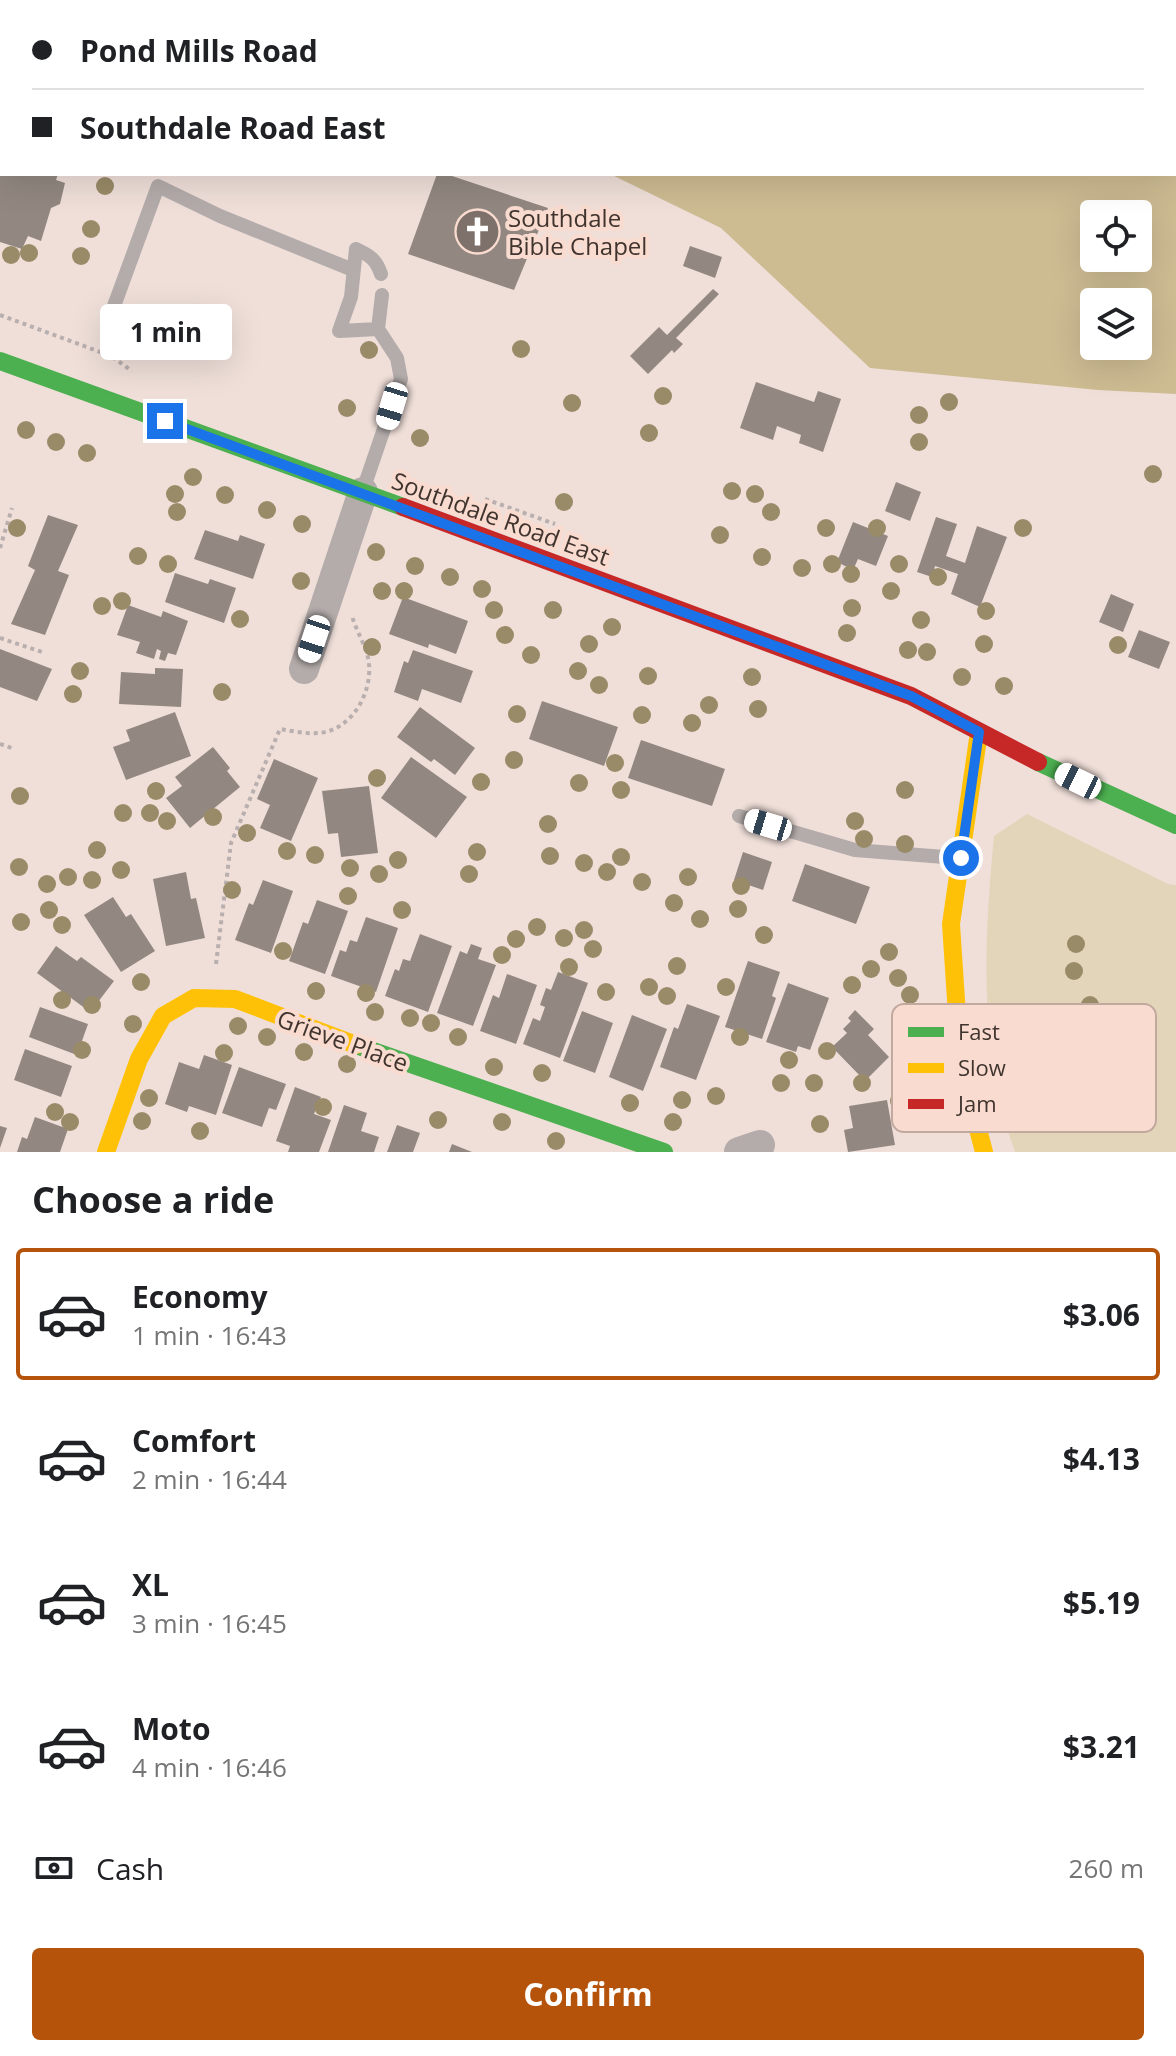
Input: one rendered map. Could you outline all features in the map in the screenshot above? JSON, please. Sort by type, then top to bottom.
[{"type":"main road","name":"Southdale Road East","points":[[0,361],[911,696],[979,732],[1176,825]]},
{"type":"main road","points":[[956,1004],[951,924],[979,732]]},
{"type":"main road","name":"Grieve Place","points":[[106,1152],[139,1059],[163,1016],[194,998],[235,999],[285,1020],[664,1152]]},
{"type":"main road","points":[[979,1132],[984,1152]]},
{"type":"street","points":[[304,669],[363,492]]},
{"type":"lane","points":[[147,176],[158,186],[220,216],[353,270]]},
{"type":"lane","points":[[114,306],[158,186]]},
{"type":"lane","points":[[378,329],[339,331],[351,297],[356,249],[377,263],[381,274]]},
{"type":"lane","points":[[363,492],[401,379],[397,358],[378,329],[382,295]]},
{"type":"lane","points":[[739,816],[855,850],[961,858]]},
{"type":"path","points":[[0,548],[12,508]]},
{"type":"path","points":[[215,974],[231,843],[280,729],[317,734],[336,730],[353,715],[368,691],[369,661],[350,608]]},
{"type":"path","points":[[0,638],[45,653]]},
{"type":"path","points":[[0,744],[12,748]]},
{"type":"shaded area","points":[[614,176],[1176,176],[1176,394],[1098,390],[870,368],[721,228]]},
{"type":"shaded area","points":[[1027,814],[1168,884],[1176,885],[1176,1152],[1015,1152],[1009,1132],[1156,1132],[1156,1004],[987,1004],[986,955],[994,836]]},
{"type":"building","points":[[0,176],[57,176],[56,180],[65,183],[60,204],[51,208],[41,241],[28,236],[22,249],[0,242]]},
{"type":"building","name":"Southdale Bible Chapel","points":[[436,176],[452,176],[548,208],[514,290],[408,254]]},
{"type":"building","points":[[690,246],[722,257],[715,278],[683,266]]},
{"type":"building","points":[[713,289],[719,294],[676,338],[683,344],[674,353],[672,350],[648,374],[630,356],[659,327],[667,335]]},
{"type":"building","points":[[756,382],[814,402],[818,391],[841,399],[823,452],[799,443],[801,435],[777,426],[773,440],[740,428]]},
{"type":"building","points":[[896,482],[921,492],[910,521],[885,511]]},
{"type":"building","points":[[48,515],[78,525],[58,571],[69,575],[45,635],[11,624],[35,570],[28,566]]},
{"type":"building","points":[[936,517],[957,524],[946,556],[965,563],[977,526],[1007,537],[980,607],[951,594],[958,574],[935,566],[932,577],[917,572]]},
{"type":"building","points":[[853,522],[888,536],[876,566],[858,559],[853,570],[837,562]]},
{"type":"building","points":[[205,530],[238,541],[240,535],[265,544],[253,579],[194,559]]},
{"type":"building","points":[[175,573],[208,584],[210,579],[236,588],[224,623],[165,602]]},
{"type":"building","points":[[1111,594],[1134,604],[1123,632],[1099,622]]},
{"type":"building","points":[[403,597],[468,621],[456,654],[389,634]]},
{"type":"building","points":[[128,605],[161,617],[163,611],[188,621],[176,655],[168,653],[165,661],[159,659],[161,651],[157,649],[154,659],[136,653],[140,642],[117,635]]},
{"type":"building","points":[[1139,630],[1170,642],[1159,669],[1128,657]]},
{"type":"building","points":[[0,649],[52,669],[37,701],[0,687]]},
{"type":"building","points":[[413,650],[473,671],[461,703],[422,689],[418,701],[394,692],[404,661],[408,663]]},
{"type":"building","points":[[155,668],[183,669],[181,707],[119,704],[121,672],[155,674]]},
{"type":"building","points":[[542,701],[618,727],[604,766],[529,739]]},
{"type":"building","points":[[420,707],[475,748],[455,775],[397,737]]},
{"type":"building","points":[[175,712],[191,756],[126,780],[113,747],[130,741],[126,730]]},
{"type":"building","points":[[641,740],[725,769],[712,806],[628,778]]},
{"type":"building","points":[[213,747],[240,787],[190,828],[166,798],[182,786],[175,777]]},
{"type":"building","points":[[411,757],[467,797],[436,838],[381,798]]},
{"type":"building","points":[[274,759],[318,778],[291,841],[260,828],[270,805],[257,799]]},
{"type":"building","points":[[369,786],[378,853],[341,857],[338,833],[328,834],[322,791]]},
{"type":"building","points":[[743,852],[772,862],[763,890],[734,880]]},
{"type":"building","points":[[805,864],[870,887],[856,924],[792,901]]},
{"type":"building","points":[[186,872],[191,899],[196,898],[205,938],[166,946],[153,879]]},
{"type":"building","points":[[263,880],[293,891],[271,953],[235,940],[249,903],[253,905]]},
{"type":"building","points":[[113,897],[126,917],[131,914],[155,951],[121,972],[84,915]]},
{"type":"building","points":[[317,900],[348,911],[325,974],[289,961],[303,922],[308,924]]},
{"type":"building","points":[[366,917],[398,928],[376,992],[331,976],[340,950],[346,952],[350,940],[357,942]]},
{"type":"building","points":[[420,934],[452,946],[428,1012],[385,996],[395,969],[399,971],[403,959],[410,961]]},
{"type":"building","points":[[471,944],[482,948],[478,959],[496,965],[473,1026],[437,1013],[460,951],[467,954]]},
{"type":"building","points":[[56,946],[77,961],[81,957],[114,981],[98,1002],[94,999],[86,1009],[37,973]]},
{"type":"building","points":[[748,961],[780,972],[772,996],[776,998],[762,1039],[725,1027]]},
{"type":"building","points":[[558,972],[588,983],[560,1058],[523,1044],[533,1018],[540,1021],[545,1007],[540,1005],[546,988],[551,990]]},
{"type":"building","points":[[507,974],[537,985],[516,1044],[480,1031],[493,995],[499,998]]},
{"type":"building","points":[[788,983],[829,998],[810,1050],[798,1046],[796,1052],[766,1042]]},
{"type":"building","points":[[687,1004],[720,1016],[696,1080],[660,1067],[674,1027],[678,1029]]},
{"type":"building","points":[[40,1007],[88,1024],[77,1055],[29,1037]]},
{"type":"building","points":[[855,1010],[874,1029],[868,1035],[889,1057],[865,1081],[832,1047],[847,1033],[843,1029],[851,1021],[848,1018]]},
{"type":"building","points":[[582,1011],[613,1023],[595,1073],[563,1061]]},
{"type":"building","points":[[632,1015],[667,1029],[643,1091],[609,1077]]},
{"type":"building","points":[[25,1049],[72,1066],[61,1097],[14,1080]]},
{"type":"building","points":[[204,1055],[232,1065],[216,1115],[189,1106],[187,1112],[165,1104],[179,1062],[199,1069]]},
{"type":"building","points":[[239,1067],[286,1084],[276,1110],[269,1108],[262,1127],[222,1113]]},
{"type":"building","points":[[295,1087],[321,1097],[314,1114],[331,1120],[319,1152],[288,1152],[290,1146],[276,1141]]},
{"type":"building","points":[[887,1100],[895,1145],[848,1152],[844,1130],[853,1128],[849,1106]]},
{"type":"building","points":[[344,1105],[367,1113],[361,1131],[379,1137],[374,1152],[328,1152]]},
{"type":"building","points":[[35,1117],[68,1129],[60,1152],[17,1152],[22,1137],[27,1139]]},
{"type":"building","points":[[397,1125],[420,1133],[413,1152],[387,1152]]},
{"type":"building","points":[[0,1126],[7,1128],[0,1148]]},
{"type":"building","points":[[452,1144],[472,1152],[449,1152]]},
{"type":"traffic: fast","points":[[0,361],[403,507]]},
{"type":"traffic: fast","points":[[1038,762],[1176,825]]},
{"type":"traffic: fast","points":[[356,1045],[664,1152]]},
{"type":"traffic: slow","points":[[956,1004],[951,924],[979,732]]},
{"type":"traffic: slow","points":[[106,1152],[139,1059],[163,1016],[194,998],[235,999],[356,1045]]},
{"type":"traffic: slow","points":[[979,1132],[984,1152]]},
{"type":"traffic: jam","points":[[403,507],[911,696],[1038,762]]},
{"type":"place","name":"Southdale Bible Chapel","points":[[477,231]]},
{"type":"route","points":[[165,421],[911,696],[979,732],[961,858]]}]
